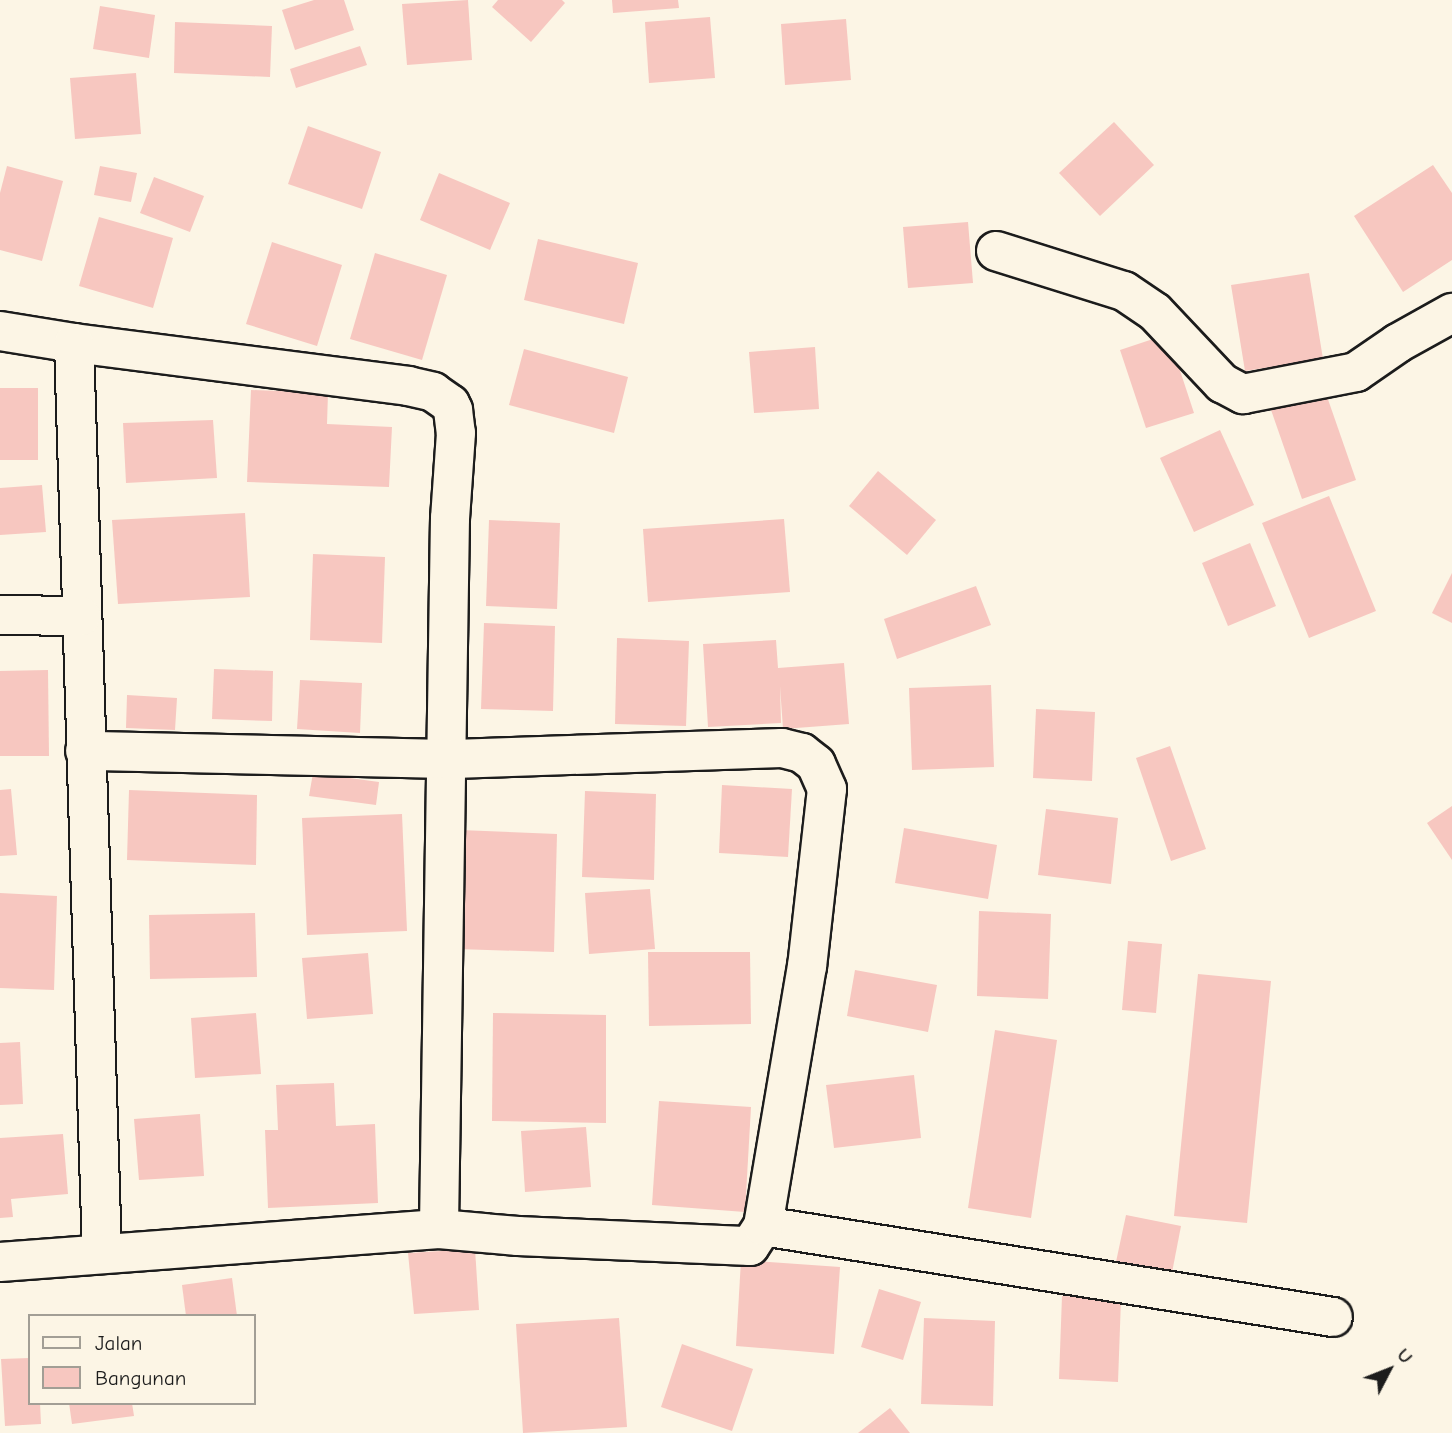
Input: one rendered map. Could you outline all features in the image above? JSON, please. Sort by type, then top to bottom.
[{"type":"street","points":[[996,251],[1124,291],[1155,312],[1222,383],[1242,394],[1356,372],[1398,343],[1452,313]]},
{"type":"street","points":[[0,331],[388,383],[433,392],[450,404],[456,433],[450,518],[439,1229]]},
{"type":"street","points":[[74,343],[103,1254]]},
{"type":"street","points":[[0,615],[81,616]]},
{"type":"street","points":[[0,1262],[439,1229],[518,1236],[750,1245],[763,1226],[807,967],[827,789],[816,764],[802,753],[782,748],[446,759],[85,751]]},
{"type":"street","points":[[763,1226],[1334,1317]]},
{"type":"building","points":[[314,0],[344,0],[354,30],[295,50],[282,10]]},
{"type":"building","points":[[468,0],[472,60],[407,65],[402,4]]},
{"type":"building","points":[[498,0],[562,0],[565,3],[531,42],[492,7]]},
{"type":"building","points":[[612,0],[678,0],[679,8],[613,13]]},
{"type":"building","points":[[100,6],[155,15],[149,58],[93,49]]},
{"type":"building","points":[[710,17],[715,78],[649,83],[645,22]]},
{"type":"building","points":[[846,19],[851,80],[785,85],[781,24]]},
{"type":"building","points":[[175,22],[272,26],[270,77],[174,73]]},
{"type":"building","points":[[360,46],[367,65],[296,88],[290,69]]},
{"type":"building","points":[[136,73],[141,134],[75,139],[70,78]]},
{"type":"building","points":[[1114,122],[1154,165],[1100,216],[1059,173]]},
{"type":"building","points":[[308,126],[381,152],[362,209],[288,184]]},
{"type":"building","points":[[1433,165],[1452,193],[1452,260],[1403,292],[1354,216]]},
{"type":"building","points":[[7,166],[63,181],[42,261],[0,250],[0,193]]},
{"type":"building","points":[[100,166],[137,173],[131,202],[94,195]]},
{"type":"building","points":[[439,173],[510,203],[490,250],[420,220]]},
{"type":"building","points":[[154,177],[204,196],[190,232],[140,213]]},
{"type":"building","points":[[99,217],[173,238],[153,308],[79,286]]},
{"type":"building","points":[[968,222],[973,283],[908,288],[903,227]]},
{"type":"building","points":[[538,239],[638,263],[624,324],[524,300]]},
{"type":"building","points":[[272,242],[342,265],[317,346],[246,324]]},
{"type":"building","points":[[375,253],[447,275],[422,360],[350,339]]},
{"type":"building","points":[[1309,273],[1323,359],[1245,371],[1231,285]]},
{"type":"building","points":[[1168,334],[1194,413],[1146,428],[1120,350]]},
{"type":"building","points":[[815,347],[819,409],[754,413],[749,352]]},
{"type":"building","points":[[524,349],[628,377],[614,433],[509,405]]},
{"type":"building","points":[[1323,385],[1356,480],[1302,499],[1269,404]]},
{"type":"building","points":[[0,388],[38,388],[38,460],[0,460]]},
{"type":"building","points":[[251,390],[328,393],[327,424],[392,427],[389,487],[247,482]]},
{"type":"building","points":[[213,420],[217,478],[126,483],[123,423]]},
{"type":"building","points":[[1220,430],[1254,505],[1194,532],[1160,458]]},
{"type":"building","points":[[878,471],[936,520],[907,555],[849,506]]},
{"type":"building","points":[[42,485],[46,532],[0,535],[0,488]]},
{"type":"building","points":[[1329,496],[1376,611],[1309,638],[1262,523]]},
{"type":"building","points":[[245,513],[250,597],[118,604],[112,520]]},
{"type":"building","points":[[784,519],[790,592],[648,602],[643,529]]},
{"type":"building","points":[[489,520],[560,523],[557,609],[486,606]]},
{"type":"building","points":[[1250,543],[1276,606],[1228,626],[1202,563]]},
{"type":"building","points":[[313,554],[385,557],[382,643],[310,640]]},
{"type":"building","points":[[1452,573],[1452,623],[1432,613]]},
{"type":"building","points":[[976,586],[991,625],[897,659],[884,619]]},
{"type":"building","points":[[484,623],[555,626],[553,711],[481,709]]},
{"type":"building","points":[[617,638],[689,641],[686,726],[615,724]]},
{"type":"building","points":[[776,640],[778,668],[844,663],[849,724],[783,729],[780,686],[781,723],[708,727],[703,644]]},
{"type":"building","points":[[214,669],[273,671],[272,721],[212,719]]},
{"type":"building","points":[[48,670],[49,756],[0,756],[0,671]]},
{"type":"building","points":[[300,680],[362,683],[360,733],[297,729]]},
{"type":"building","points":[[991,685],[994,767],[912,770],[909,688]]},
{"type":"building","points":[[127,695],[177,698],[175,730],[126,728]]},
{"type":"building","points":[[1036,709],[1095,712],[1092,781],[1033,778]]},
{"type":"building","points":[[1170,746],[1206,849],[1171,861],[1136,758]]},
{"type":"building","points":[[313,773],[379,782],[376,805],[309,796]]},
{"type":"building","points":[[722,785],[792,789],[788,857],[719,853]]},
{"type":"building","points":[[11,789],[17,855],[0,856],[0,790]]},
{"type":"building","points":[[129,790],[257,795],[256,865],[127,860]]},
{"type":"building","points":[[585,791],[656,794],[654,880],[582,877]]},
{"type":"building","points":[[1452,806],[1452,860],[1427,823]]},
{"type":"building","points":[[1046,809],[1118,818],[1111,884],[1038,875]]},
{"type":"building","points":[[402,814],[407,931],[307,935],[302,818]]},
{"type":"building","points":[[904,828],[997,845],[988,899],[895,883]]},
{"type":"building","points":[[460,830],[557,834],[554,952],[457,949]]},
{"type":"building","points":[[650,889],[655,949],[589,954],[585,893]]},
{"type":"building","points":[[0,893],[57,896],[54,990],[0,988]]},
{"type":"building","points":[[979,911],[1051,914],[1048,999],[977,996]]},
{"type":"building","points":[[255,913],[257,977],[150,979],[149,915]]},
{"type":"building","points":[[1128,941],[1162,944],[1156,1013],[1122,1010]]},
{"type":"building","points":[[648,952],[750,952],[751,1024],[649,1026]]},
{"type":"building","points":[[368,953],[373,1014],[307,1019],[302,958]]},
{"type":"building","points":[[855,970],[937,985],[928,1032],[847,1016]]},
{"type":"building","points":[[1198,974],[1271,981],[1247,1223],[1174,1216]]},
{"type":"building","points":[[256,1013],[261,1074],[195,1078],[191,1018]]},
{"type":"building","points":[[493,1013],[606,1015],[606,1123],[492,1121]]},
{"type":"building","points":[[995,1030],[1057,1040],[1031,1218],[968,1208]]},
{"type":"building","points":[[20,1042],[23,1104],[0,1105],[0,1043]]},
{"type":"building","points":[[914,1075],[921,1138],[834,1148],[826,1085]]},
{"type":"building","points":[[334,1083],[336,1126],[375,1124],[378,1203],[268,1208],[265,1130],[278,1130],[276,1085]]},
{"type":"building","points":[[659,1101],[751,1107],[745,1212],[652,1205]]},
{"type":"building","points":[[200,1114],[204,1176],[139,1180],[134,1119]]},
{"type":"building","points":[[586,1127],[591,1187],[525,1192],[521,1131]]},
{"type":"building","points":[[63,1134],[68,1194],[11,1199],[13,1217],[0,1218],[0,1138]]},
{"type":"building","points":[[1126,1215],[1181,1226],[1169,1288],[1113,1276]]},
{"type":"building","points":[[475,1249],[479,1310],[414,1314],[408,1253]]},
{"type":"building","points":[[741,1260],[840,1267],[834,1354],[736,1346]]},
{"type":"building","points":[[232,1278],[237,1314],[186,1314],[182,1285]]},
{"type":"building","points":[[879,1289],[921,1302],[903,1360],[861,1347]]},
{"type":"building","points":[[1062,1296],[1121,1299],[1118,1382],[1059,1379]]},
{"type":"building","points":[[619,1318],[627,1427],[523,1433],[516,1324]]},
{"type":"building","points":[[924,1318],[995,1321],[993,1406],[921,1404]]},
{"type":"building","points":[[682,1344],[753,1369],[732,1431],[661,1407]]},
{"type":"building","points":[[28,1358],[28,1405],[40,1405],[41,1424],[5,1426],[1,1359]]},
{"type":"building","points":[[69,1405],[132,1405],[134,1416],[72,1424]]},
{"type":"building","points":[[890,1408],[910,1433],[858,1433]]}]
